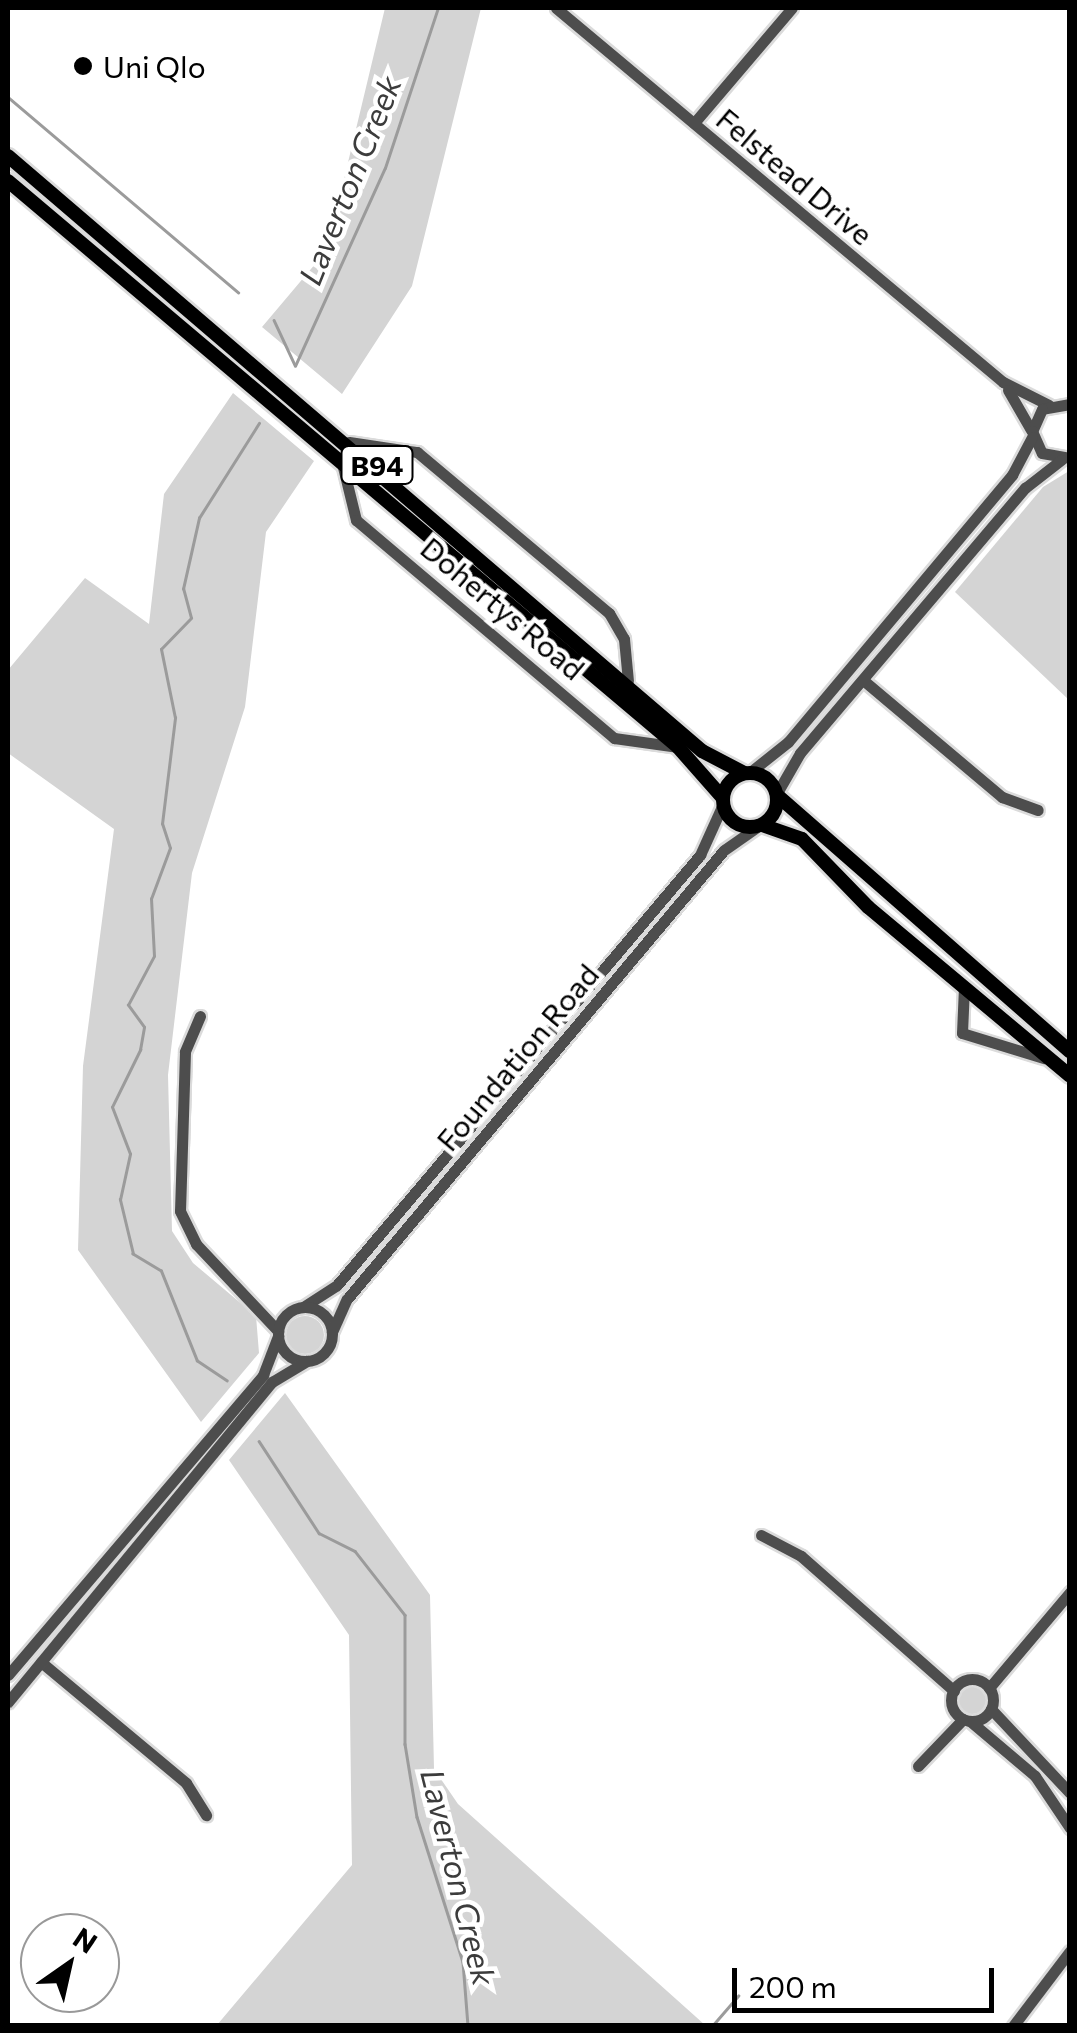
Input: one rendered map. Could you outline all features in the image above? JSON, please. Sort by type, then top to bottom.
[{"type":"main road","name":"Dohertys Road","points":[[8,156],[628,681],[711,759],[746,773]]},
{"type":"main road","name":"Dohertys Road","points":[[8,181],[678,747],[723,801]]},
{"type":"main road","name":"B94","points":[[746,773],[777,795],[1070,1052]]},
{"type":"main road","points":[[723,801],[746,773]]},
{"type":"main road","points":[[760,826],[777,795]]},
{"type":"main road","name":"B94","points":[[723,801],[735,823],[802,839],[964,987],[1070,1076]]},
{"type":"street","name":"Felstead Drive","points":[[556,8],[1002,382],[1032,434],[1065,459]]},
{"type":"street","points":[[694,123],[792,8]]},
{"type":"street","name":"Felstead Drive","points":[[1002,382],[1062,402]]},
{"type":"street","points":[[746,773],[788,742],[964,532],[1032,434],[1062,402]]},
{"type":"street","name":"Dohertys Road","points":[[349,442],[417,452],[609,613],[628,654],[628,681]]},
{"type":"street","name":"Dohertys Road","points":[[340,459],[356,520],[614,738],[678,747]]},
{"type":"street","points":[[777,795],[862,680],[978,544],[1065,459]]},
{"type":"street","points":[[964,532],[978,544]]},
{"type":"street","points":[[862,680],[1002,797],[1038,810]]},
{"type":"street","name":"Foundation Road","points":[[301,1308],[337,1285],[700,855],[723,801]]},
{"type":"street","name":"Foundation Road","points":[[332,1332],[346,1299],[700,879],[760,826]]},
{"type":"street","points":[[964,987],[962,1033],[1053,1062]]},
{"type":"street","points":[[200,1016],[185,1052],[180,1210],[204,1254],[256,1298],[284,1352],[307,1361]]},
{"type":"street","points":[[8,1702],[272,1382],[328,1349],[332,1332],[319,1311],[256,1298]]},
{"type":"street","points":[[8,1675],[263,1375],[278,1334],[301,1308]]},
{"type":"street","points":[[761,1534],[801,1556],[958,1687],[985,1684],[1070,1592]]},
{"type":"street","points":[[41,1662],[186,1783],[206,1815]]},
{"type":"street","points":[[985,1684],[991,1709],[1070,1792]]},
{"type":"street","points":[[958,1687],[962,1716],[1023,1766],[1070,1828]]},
{"type":"street","points":[[918,1766],[962,1716],[991,1709]]},
{"type":"street","points":[[1023,1766],[1033,1753]]},
{"type":"street","points":[[1013,2026],[1070,1950]]},
{"type":"shaded area","points":[[385,8],[481,8],[412,286],[342,394],[262,327],[327,250]]},
{"type":"shaded area","points":[[233,393],[314,461],[266,532],[245,707],[192,873],[168,1075],[172,1231],[193,1263],[256,1316],[259,1353],[201,1422],[78,1250],[83,1066],[114,829],[8,753],[8,670],[85,578],[149,624],[164,494]]},
{"type":"shaded area","points":[[1070,471],[1069,700],[955,592],[1043,487]]},
{"type":"shaded area","points":[[305,1316],[318,1322],[324,1335],[318,1348],[305,1354],[292,1348],[286,1335],[292,1322]]},
{"type":"shaded area","points":[[285,1393],[430,1595],[434,1769],[458,1804],[705,2025],[217,2025],[352,1865],[349,1635],[229,1460]]},
{"type":"shaded area","points":[[972,1686],[982,1690],[986,1700],[982,1710],[972,1714],[962,1710],[958,1700],[962,1690]]},
{"type":"waterway","name":"Laverton Creek","points":[[295,366],[385,168],[438,8]]},
{"type":"waterway","points":[[8,97],[238,292]]},
{"type":"waterway","points":[[274,320],[295,365]]},
{"type":"waterway","name":"Laverton Creek","points":[[227,1381],[197,1361],[161,1271],[133,1254],[120,1200],[130,1154],[112,1107],[140,1050],[144,1027],[128,1005],[154,956],[151,899],[170,848],[162,824],[175,718],[161,649],[191,618],[183,589],[199,518],[259,423]]},
{"type":"waterway","name":"Laverton Creek","points":[[259,1441],[319,1533],[355,1551],[405,1615],[405,1744],[417,1817],[463,1962],[468,2026]]},
{"type":"waterway","points":[[712,2026],[738,1996]]},
{"type":"place","name":"Uni Qlo","points":[[83,66]]}]
